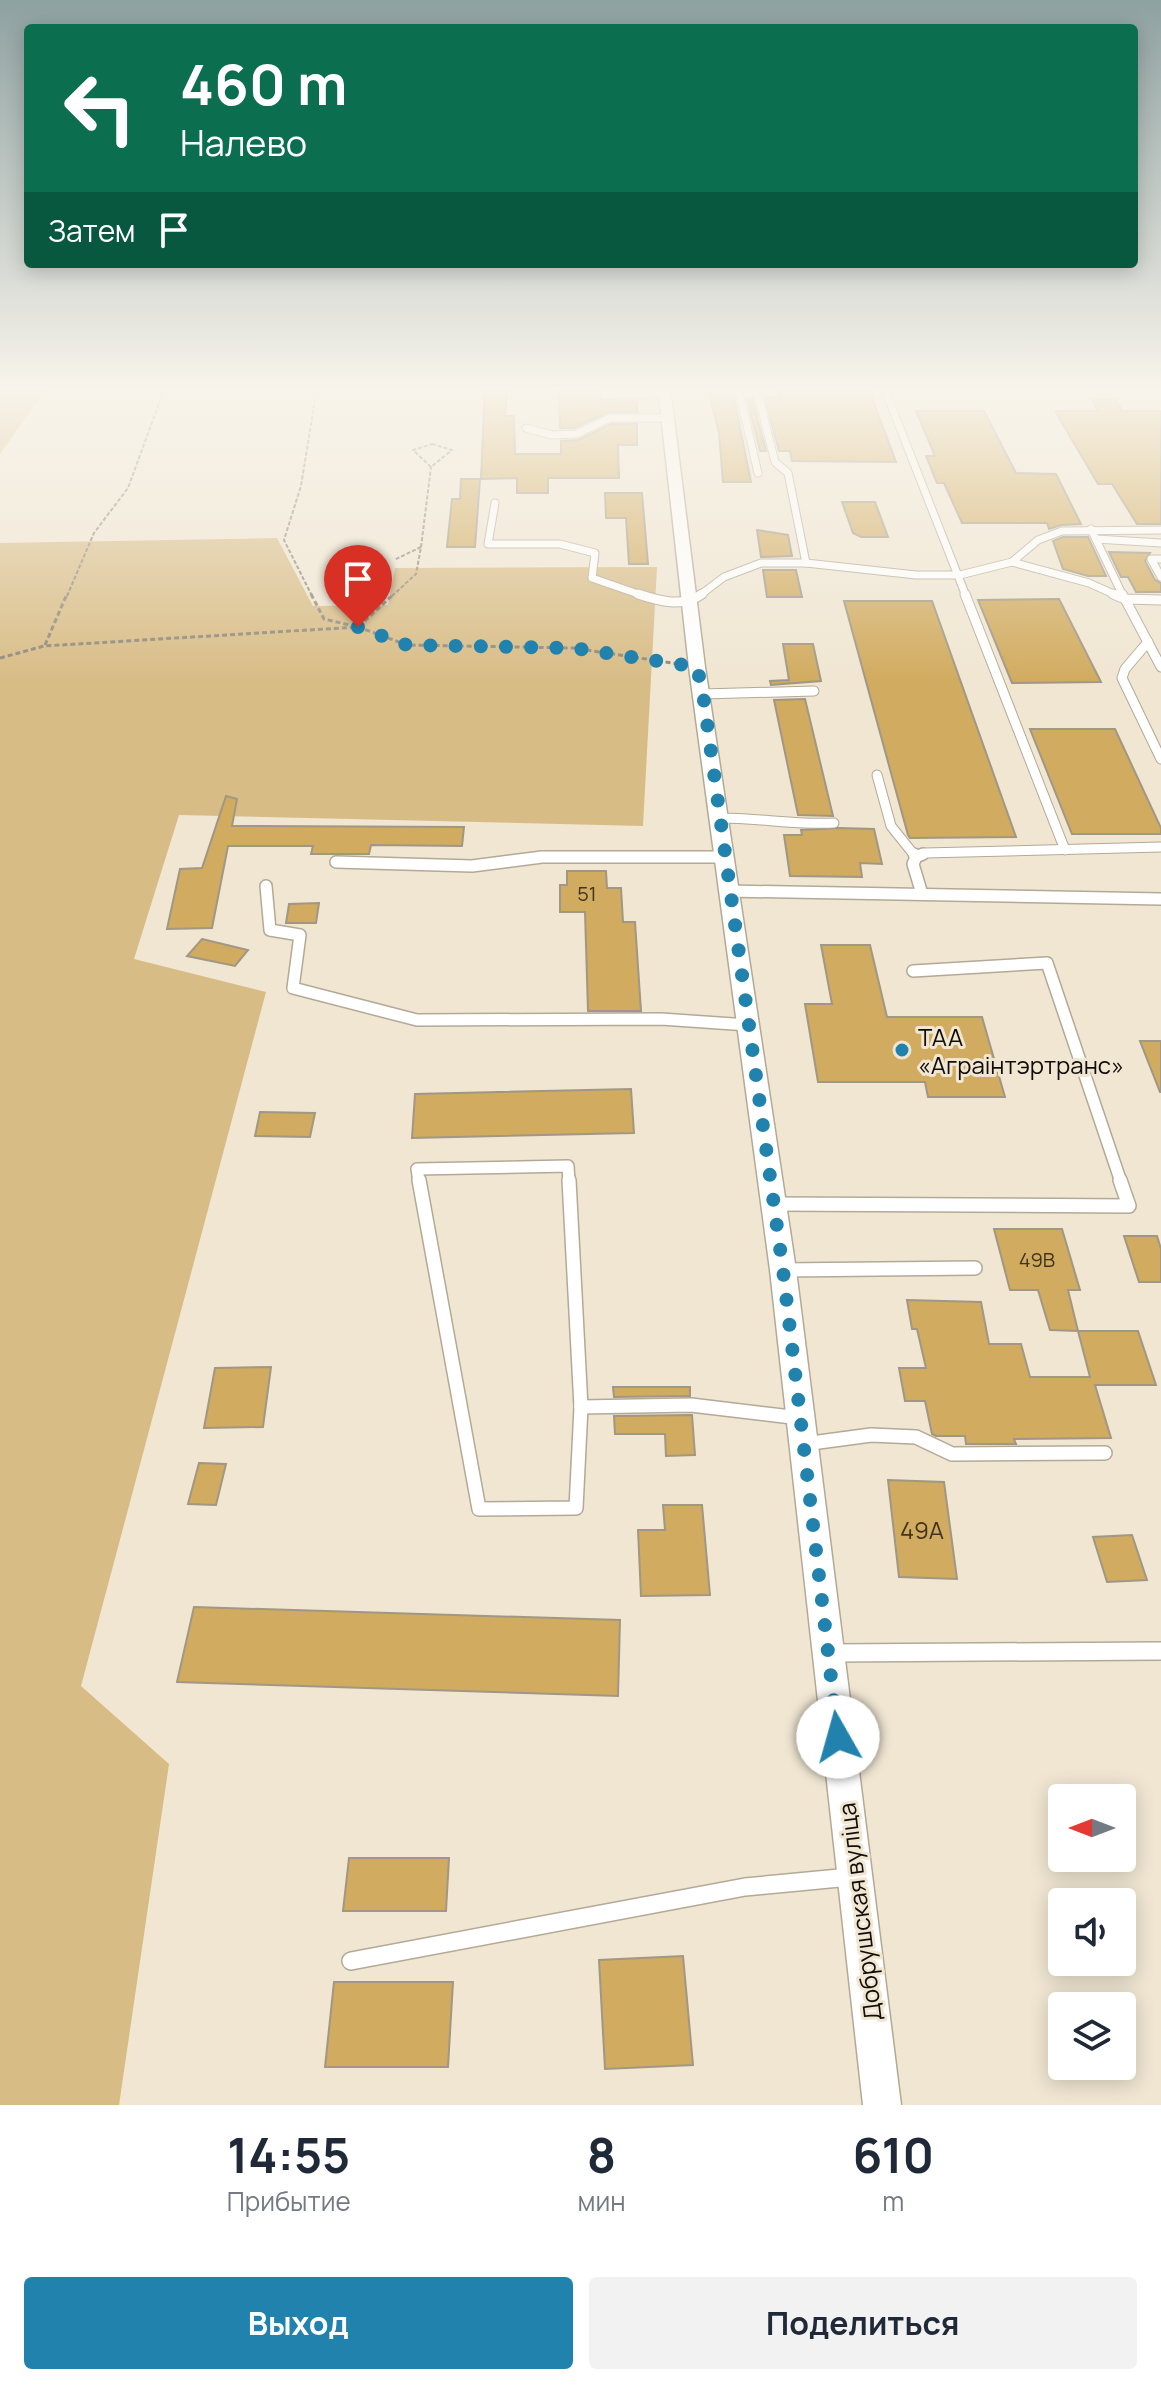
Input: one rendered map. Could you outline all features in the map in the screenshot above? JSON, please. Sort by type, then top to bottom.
[{"type":"street","name":"Добрушская вуліца","points":[[677,485],[697,667],[783,1270],[882,2105]]},
{"type":"lane","points":[[789,485],[806,563]]},
{"type":"lane","points":[[924,485],[1065,850]]},
{"type":"lane","points":[[495,503],[488,544],[560,544],[595,553],[592,578],[659,601],[691,602],[724,577],[761,563],[806,563],[916,575],[960,575],[1012,562],[1038,540],[1062,531],[1161,530]]},
{"type":"lane","points":[[1091,529],[1161,667]]},
{"type":"lane","points":[[1096,539],[1161,543]]},
{"type":"lane","points":[[1161,559],[1151,559],[1161,577]]},
{"type":"lane","points":[[1012,562],[1089,583],[1125,599],[1161,600]]},
{"type":"lane","points":[[1148,642],[1125,669],[1122,678],[1161,759]]},
{"type":"lane","points":[[703,694],[814,691]]},
{"type":"lane","points":[[877,775],[891,826],[916,857]]},
{"type":"lane","points":[[720,818],[768,818],[792,825],[834,823]]},
{"type":"lane","points":[[922,894],[913,864],[916,857],[925,853],[1161,847]]},
{"type":"lane","points":[[336,862],[472,866],[542,857],[725,857]]},
{"type":"lane","points":[[266,886],[270,930],[300,935],[293,988],[417,1020],[661,1019],[748,1025]]},
{"type":"lane","points":[[729,891],[1161,899]]},
{"type":"lane","points":[[774,1204],[1129,1206],[1047,963],[913,971]]},
{"type":"lane","points":[[568,1166],[581,1407],[576,1508],[479,1509],[417,1169],[568,1166]]},
{"type":"lane","points":[[783,1270],[975,1268]]},
{"type":"lane","points":[[581,1407],[691,1405],[800,1418]]},
{"type":"lane","points":[[803,1444],[871,1435],[916,1437],[952,1454],[1105,1453]]},
{"type":"lane","points":[[828,1653],[1161,1651]]},
{"type":"lane","points":[[351,1961],[745,1887],[854,1877]]},
{"type":"path","points":[[44,646],[94,533],[129,485]]},
{"type":"path","points":[[301,485],[284,540],[324,619],[358,627],[407,645],[573,648],[697,667]]},
{"type":"path","points":[[0,658],[44,646],[358,627],[416,574],[429,485]]},
{"type":"path","points":[[394,560],[421,547]]},
{"type":"shaded area","points":[[277,538],[313,606],[388,605],[395,568],[657,567],[643,826],[179,815],[134,959],[266,992],[81,1686],[169,1764],[119,2105],[0,2105],[0,543]]},
{"type":"building","points":[[461,485],[480,485],[475,547],[447,547],[452,499],[460,499]]},
{"type":"building","points":[[517,485],[548,485],[548,493],[517,493]]},
{"type":"building","points":[[945,485],[1062,485],[1081,524],[1049,529],[1047,523],[962,523]]},
{"type":"building","points":[[1113,485],[1161,485],[1161,524],[1137,524]]},
{"type":"building","points":[[605,493],[642,493],[648,564],[629,564],[626,518],[606,518]]},
{"type":"building","points":[[842,502],[875,502],[888,537],[861,537],[853,533]]},
{"type":"building","points":[[757,530],[788,535],[792,556],[761,557]]},
{"type":"building","points":[[1063,537],[1088,537],[1106,576],[1088,576],[1063,569],[1053,541]]},
{"type":"building","points":[[1109,552],[1150,553],[1145,561],[1155,580],[1161,583],[1161,592],[1136,592],[1128,577],[1121,577]]},
{"type":"building","points":[[763,570],[796,570],[802,597],[767,597]]},
{"type":"building","points":[[1059,599],[1101,682],[1012,683],[978,600]]},
{"type":"building","points":[[844,601],[932,601],[1016,837],[910,838]]},
{"type":"building","points":[[783,644],[813,644],[821,681],[771,685],[770,681],[789,680]]},
{"type":"building","points":[[805,699],[833,816],[798,815],[774,700]]},
{"type":"building","points":[[1030,729],[1115,729],[1161,828],[1161,834],[1072,834]]},
{"type":"building","points":[[226,796],[237,799],[232,826],[464,827],[462,846],[371,845],[369,854],[311,854],[313,846],[228,846],[212,928],[167,929],[180,869],[202,868]]},
{"type":"building","points":[[874,829],[882,864],[860,863],[862,877],[790,876],[784,835],[802,835],[801,830]]},
{"type":"building","points":[[567,871],[606,871],[607,888],[621,888],[623,922],[635,922],[641,1011],[588,1011],[585,912],[560,912],[560,885],[567,885]]},
{"type":"building","points":[[319,903],[316,923],[286,923],[289,904]]},
{"type":"building","points":[[202,939],[248,950],[235,966],[187,956]]},
{"type":"building","name":"ТАА «Аграінтэртранс»","points":[[821,945],[870,945],[887,1017],[982,1017],[1005,1097],[928,1097],[925,1082],[818,1082],[805,1004],[832,1004]]},
{"type":"building","points":[[1140,1041],[1161,1041],[1161,1092],[1160,1092]]},
{"type":"building","points":[[631,1089],[634,1133],[412,1138],[415,1094]]},
{"type":"building","points":[[260,1112],[315,1113],[310,1137],[255,1136]]},
{"type":"building","points":[[994,1229],[1062,1229],[1080,1290],[1068,1290],[1078,1331],[1050,1330],[1038,1290],[1010,1290]]},
{"type":"building","points":[[1124,1236],[1157,1236],[1161,1249],[1161,1282],[1139,1282]]},
{"type":"building","points":[[907,1300],[981,1302],[989,1344],[1021,1344],[1030,1377],[1090,1377],[1078,1331],[1138,1331],[1156,1385],[1095,1385],[1111,1438],[1014,1439],[1016,1444],[966,1444],[965,1436],[936,1436],[932,1434],[925,1401],[905,1401],[899,1368],[926,1368],[917,1329],[912,1329]]},
{"type":"building","points":[[271,1367],[263,1427],[204,1428],[215,1368]]},
{"type":"building","points":[[613,1387],[690,1387],[690,1396],[614,1397]]},
{"type":"building","points":[[692,1415],[695,1455],[666,1456],[665,1434],[615,1434],[614,1416]]},
{"type":"building","points":[[199,1463],[226,1464],[216,1505],[188,1504]]},
{"type":"building","points":[[888,1480],[944,1482],[957,1579],[899,1577]]},
{"type":"building","points":[[663,1505],[702,1505],[710,1595],[641,1596],[638,1530],[665,1530]]},
{"type":"building","points":[[1132,1535],[1147,1580],[1107,1582],[1093,1537]]},
{"type":"building","points":[[194,1607],[620,1620],[618,1696],[177,1682]]},
{"type":"building","points":[[349,1858],[449,1858],[446,1911],[343,1911]]},
{"type":"building","points":[[683,1956],[693,2065],[605,2069],[599,1960]]},
{"type":"building","points":[[334,1982],[453,1982],[448,2067],[325,2067]]},
{"type":"place","name":"ТАА «Аграінтэртранс»","points":[[902,1050]]},
{"type":"route","points":[[358,627],[407,645],[573,648],[697,667],[783,1270],[838,1737]]}]
